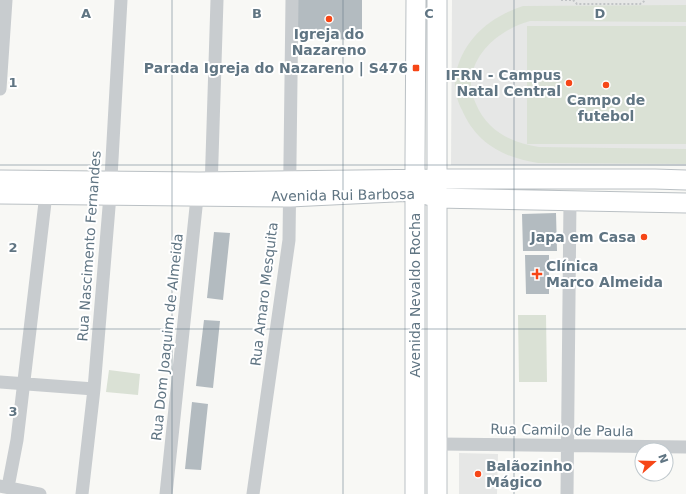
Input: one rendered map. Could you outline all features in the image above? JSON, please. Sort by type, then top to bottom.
[{"type":"main road","name":"Avenida Nevaldo Rocha","points":[[415,494],[416,0]]},
{"type":"main road","name":"Avenida Nevaldo Rocha","points":[[437,0],[437,494]]},
{"type":"main road","name":"Avenida Rui Barbosa","points":[[0,180],[110,188],[205,189],[290,189],[415,185],[437,179],[685,180]]},
{"type":"main road","points":[[651,202],[655,191],[655,179]]},
{"type":"main road","points":[[681,203],[676,196],[677,189],[685,180]]},
{"type":"main road","name":"Avenida Rui Barbosa","points":[[415,185],[437,198],[681,203]]},
{"type":"main road","name":"Avenida Rui Barbosa","points":[[0,194],[46,194],[110,188]]},
{"type":"street","points":[[0,89],[6,0]]},
{"type":"street","name":"Rua Nascimento Fernandes","points":[[82,494],[94,389],[110,188],[121,0]]},
{"type":"street","name":"Rua Dom Joaquim de Almeida","points":[[166,494],[205,189],[217,0]]},
{"type":"street","name":"Rua Amaro Mesquita","points":[[253,494],[289,240],[292,0]]},
{"type":"street","points":[[40,494],[4,486],[16,440],[46,194]]},
{"type":"street","points":[[567,494],[570,200]]},
{"type":"street","points":[[0,382],[94,389]]},
{"type":"street","name":"Rua Camilo de Paula","points":[[438,444],[686,447]]},
{"type":"path","points":[[561,0],[573,0],[577,4],[640,4],[646,0]]},
{"type":"shaded area","name":"IFRN - Campus Natal Central","points":[[452,0],[686,0],[686,166],[451,165]]},
{"type":"shaded area","points":[[686,5],[686,22],[530,21],[519,25],[498,36],[482,53],[476,63],[472,75],[471,87],[476,104],[487,122],[510,139],[539,147],[686,149],[686,164],[538,163],[526,161],[503,153],[483,140],[468,122],[457,99],[455,78],[463,53],[470,42],[478,32],[488,24],[523,6]]},
{"type":"shaded area","name":"Campo de futebol","points":[[527,26],[686,26],[686,144],[527,144]]},
{"type":"shaded area","points":[[518,315],[546,315],[547,382],[519,382]]},
{"type":"shaded area","points":[[109,370],[140,374],[138,395],[106,392]]},
{"type":"shaded area","name":"Balãozinho Mágico","points":[[459,453],[498,454],[497,494],[459,494]]},
{"type":"building","name":"Igreja do Nazareno","points":[[296,0],[362,0],[362,40],[296,38]]},
{"type":"building","points":[[556,213],[557,251],[523,251],[522,214]]},
{"type":"building","points":[[214,232],[230,233],[223,300],[207,298]]},
{"type":"building","name":"Clínica Marco Almeida","points":[[525,255],[549,255],[549,294],[526,294]]},
{"type":"building","points":[[204,320],[220,321],[213,388],[196,386]]},
{"type":"building","points":[[192,402],[208,404],[201,470],[185,469]]},
{"type":"place","name":"Igreja do Nazareno","points":[[329,19]]},
{"type":"place","name":"Parada Igreja do Nazareno | S476","points":[[416,68]]},
{"type":"place","name":"IFRN - Campus Natal Central","points":[[569,83]]},
{"type":"place","name":"Campo de futebol","points":[[606,85]]},
{"type":"place","name":"Japa em Casa","points":[[644,237]]},
{"type":"place","name":"Clínica Marco Almeida","points":[[537,274]]},
{"type":"place","name":"Balãozinho Mágico","points":[[478,474]]}]
